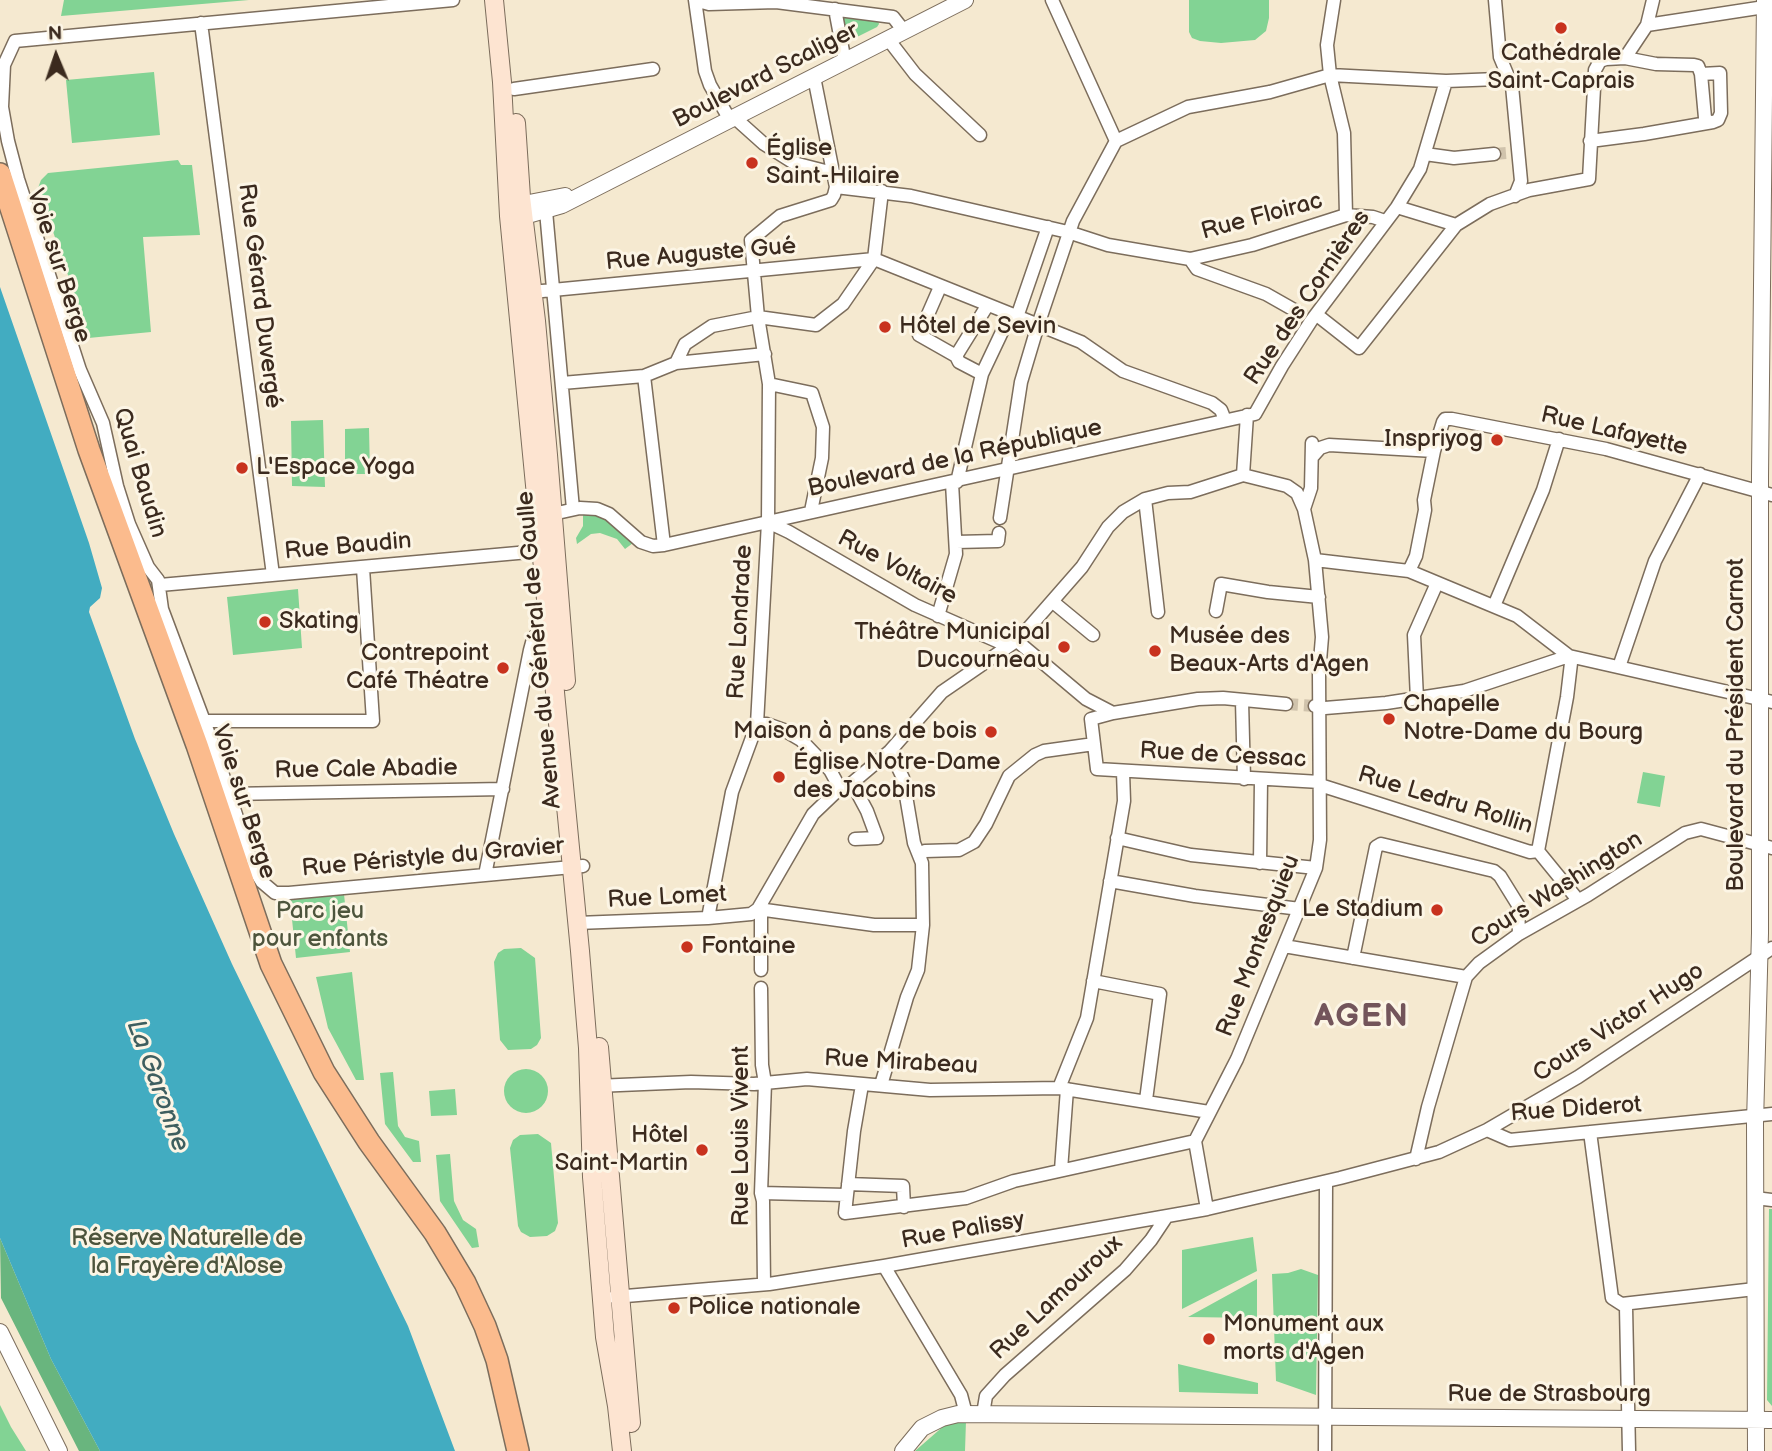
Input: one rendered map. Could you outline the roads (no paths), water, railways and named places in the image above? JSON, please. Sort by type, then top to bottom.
[{"type":"main road","name":"Avenue du Général de Gaulle","points":[[494,0],[513,171],[526,213],[553,514],[548,553],[547,612],[583,923],[611,1298]]},
{"type":"main road","name":"Avenue du Général de Gaulle","points":[[506,0],[514,89],[513,171]]},
{"type":"main road","name":"Voie sur Berge","points":[[0,174],[89,450],[206,771],[271,964],[324,1072],[369,1142],[435,1233],[465,1283],[497,1360],[518,1451]]},
{"type":"main road","name":"Avenue du Général de Gaulle","points":[[526,213],[526,404],[548,553],[561,598],[577,866]]},
{"type":"main road","points":[[611,1298],[605,1337],[622,1451]]},
{"type":"main road","points":[[611,1298],[634,1451]]},
{"type":"street","points":[[201,23],[453,0]]},
{"type":"street","points":[[833,173],[794,163],[764,144],[733,119],[710,85],[705,71],[695,0],[709,4],[776,2],[893,17],[904,31]]},
{"type":"street","name":"Boulevard Scaliger","points":[[526,213],[588,192],[965,0]]},
{"type":"street","points":[[1052,0],[1116,141]]},
{"type":"street","points":[[1334,0],[1327,44],[1330,75],[1344,132],[1346,215]]},
{"type":"street","points":[[1495,0],[1500,57],[1512,86],[1506,153],[1521,181],[1515,196]]},
{"type":"street","points":[[1625,58],[1647,25],[1653,0]]},
{"type":"street","points":[[1647,25],[1767,4]]},
{"type":"street","name":"Boulevard du Président Carnot","points":[[1755,1451],[1764,1420],[1755,1289],[1755,1198],[1764,1114],[1768,954],[1765,847],[1767,4]]},
{"type":"street","points":[[835,9],[845,62]]},
{"type":"street","name":"Quai Baudin","points":[[201,23],[15,41],[4,65],[2,107],[8,141],[69,336],[103,423],[117,486],[129,523],[148,567],[160,585],[162,609],[205,721],[254,869],[267,889],[275,893],[286,893]]},
{"type":"street","name":"Rue Gérard Duvergé","points":[[201,23],[274,575]]},
{"type":"street","points":[[888,39],[915,74],[980,135]]},
{"type":"street","points":[[814,77],[836,187],[882,191],[1068,232],[1108,246],[1190,259],[1197,269],[1266,294],[1359,348],[1456,225],[1490,205],[1530,190],[1589,179],[1595,70],[1600,61],[1625,58],[1656,64],[1698,66],[1705,118],[1711,122]]},
{"type":"street","points":[[514,89],[653,69]]},
{"type":"street","points":[[1590,141],[1718,120],[1721,114],[1720,73],[1701,74]]},
{"type":"street","points":[[1000,519],[1021,382],[1038,325],[1068,232],[1116,141],[1188,107],[1270,92],[1330,75],[1446,81],[1498,79],[1507,76]]},
{"type":"street","name":"Rue des Cornières","points":[[1251,415],[1282,366],[1307,316],[1397,207],[1420,169],[1446,81]]},
{"type":"street","points":[[1425,154],[1454,158],[1506,153]]},
{"type":"street","points":[[513,171],[531,189],[541,194],[561,197]]},
{"type":"street","name":"Rue Londrade","points":[[708,918],[732,792],[757,724],[768,522],[769,384],[752,272],[751,240],[780,216],[831,200],[836,187]]},
{"type":"street","points":[[676,363],[685,344],[712,326],[758,317],[816,325],[843,304],[874,259],[882,191]]},
{"type":"street","name":"Boulevard Scaliger","points":[[526,213],[561,197],[588,192]]},
{"type":"street","points":[[1397,207],[1456,225]]},
{"type":"street","name":"Avenue du Général de Gaulle","points":[[526,213],[553,290],[573,509]]},
{"type":"street","name":"Rue Floirac","points":[[1190,259],[1252,245],[1346,215],[1373,217],[1385,221]]},
{"type":"street","points":[[938,617],[956,554],[954,482],[982,374],[1013,316],[1048,228]]},
{"type":"street","points":[[874,259],[1081,342],[1123,371],[1212,403],[1221,410],[1226,420]]},
{"type":"street","name":"Rue Auguste Gué","points":[[532,292],[874,259]]},
{"type":"street","points":[[940,286],[919,335],[982,374]]},
{"type":"street","points":[[956,356],[987,306]]},
{"type":"street","points":[[562,383],[644,376],[676,363],[765,354]]},
{"type":"street","points":[[529,433],[537,449],[543,516],[573,509],[604,512],[640,542],[653,546],[664,545],[644,376]]},
{"type":"street","points":[[769,384],[812,393],[824,427],[822,458],[811,511]]},
{"type":"street","points":[[1243,475],[1251,415]]},
{"type":"street","name":"Boulevard de la République","points":[[664,545],[1251,415]]},
{"type":"street","name":"Rue Lafayette","points":[[1434,451],[1445,419],[1559,439],[1700,474],[1766,494]]},
{"type":"street","points":[[1494,606],[1540,500],[1559,439]]},
{"type":"street","points":[[1304,509],[1311,488],[1312,449],[1329,445],[1434,451],[1416,556],[1409,571]]},
{"type":"street","points":[[1619,667],[1655,561],[1700,474]]},
{"type":"street","points":[[761,970],[761,918],[758,909],[813,814],[836,792],[852,783],[890,751],[942,692],[1012,643],[1053,602],[1082,567],[1108,527],[1123,512],[1145,499],[1190,492],[1243,475],[1287,486],[1297,493],[1304,509]]},
{"type":"street","points":[[1145,499],[1158,612]]},
{"type":"street","name":"Rue Montesquieu","points":[[1195,1141],[1237,1059],[1316,868],[1320,840],[1317,706],[1322,637],[1315,561],[1304,509]]},
{"type":"street","name":"Rue Voltaire","points":[[768,522],[789,531],[938,617],[1012,643],[1086,699],[1113,713]]},
{"type":"street","points":[[956,542],[998,541],[999,533]]},
{"type":"street","name":"Rue Baudin","points":[[160,585],[548,553]]},
{"type":"street","points":[[1315,561],[1409,571],[1517,616],[1569,656],[1765,700]]},
{"type":"street","points":[[205,721],[373,721],[363,568]]},
{"type":"street","points":[[1417,699],[1415,635],[1437,583]]},
{"type":"street","points":[[1216,611],[1221,584],[1319,597]]},
{"type":"street","points":[[1053,602],[1093,635]]},
{"type":"street","points":[[485,875],[530,650],[547,612]]},
{"type":"street","points":[[1317,706],[1417,699],[1484,686],[1569,656]]},
{"type":"street","points":[[1538,850],[1567,697],[1571,663],[1569,656]]},
{"type":"street","points":[[1091,719],[1198,699],[1223,698],[1286,704]]},
{"type":"street","points":[[1061,1170],[1063,1089],[1087,1018],[1124,801],[1123,772],[1097,769],[1086,699]]},
{"type":"street","points":[[1242,701],[1244,779]]},
{"type":"street","points":[[757,724],[767,724],[784,730],[801,740],[830,770],[836,780],[836,792]]},
{"type":"street","points":[[919,855],[925,851],[959,850],[974,842],[986,824],[1009,776],[1016,768],[1044,751],[1094,744]]},
{"type":"street","points":[[881,1085],[907,997],[918,970],[923,925],[922,866],[914,843],[904,778],[890,751]]},
{"type":"street","name":"Rue de Cessac","points":[[1123,772],[1320,784]]},
{"type":"street","points":[[1259,863],[1261,780]]},
{"type":"street","points":[[852,783],[877,838],[855,839]]},
{"type":"street","name":"Rue Ledru Rollin","points":[[1320,784],[1530,852],[1538,850],[1578,900]]},
{"type":"street","name":"Rue Cale Abadie","points":[[230,794],[503,789]]},
{"type":"street","name":"Cours Washington","points":[[1416,1159],[1428,1107],[1466,977],[1479,963],[1519,934],[1685,833],[1701,829],[1765,847]]},
{"type":"street","points":[[1117,838],[1191,855],[1316,868]]},
{"type":"street","points":[[1353,958],[1376,847],[1381,844],[1494,871],[1518,905],[1519,934]]},
{"type":"street","name":"Rue Péristyle du Gravier","points":[[286,893],[577,866]]},
{"type":"street","points":[[1110,881],[1195,896],[1300,909]]},
{"type":"street","points":[[758,909],[874,925],[923,925]]},
{"type":"street","name":"Rue Lomet","points":[[583,923],[708,918],[751,914],[758,909]]},
{"type":"street","points":[[1284,947],[1466,977]]},
{"type":"street","name":"Cours Victor Hugo","points":[[1487,1130],[1578,1077],[1768,954]]},
{"type":"street","points":[[1093,981],[1160,994],[1146,1100]]},
{"type":"street","name":"Rue Louis Vivent","points":[[761,988],[762,1065],[765,1083],[761,1193],[764,1284]]},
{"type":"street","name":"Rue Mirabeau","points":[[595,1086],[691,1082],[765,1083],[807,1079],[930,1090],[1063,1089],[1209,1112]]},
{"type":"street","points":[[862,1085],[845,1213],[904,1208],[966,1198],[1014,1181],[1195,1141],[1207,1209]]},
{"type":"street","name":"Rue Diderot","points":[[1326,1181],[1454,1147],[1487,1130],[1510,1139],[1764,1114]]},
{"type":"street","points":[[1590,1132],[1612,1298],[1616,1302],[1622,1304],[1755,1289]]},
{"type":"street","points":[[1325,1451],[1326,1181]]},
{"type":"street","name":"Rue Palissy","points":[[611,1298],[810,1279],[1207,1209],[1326,1181]]},
{"type":"street","points":[[761,1193],[903,1186],[904,1208]]},
{"type":"street","points":[[1755,1198],[1772,1200]]},
{"type":"street","name":"Rue Lamouroux","points":[[973,1414],[998,1382],[1125,1270],[1151,1240],[1167,1216]]},
{"type":"street","points":[[884,1266],[973,1414]]},
{"type":"street","points":[[1622,1304],[1626,1309],[1629,1451]]},
{"type":"street","points":[[0,1332],[59,1451]]},
{"type":"street","points":[[903,1451],[922,1427],[954,1414],[973,1414]]},
{"type":"street","name":"Rue de Strasbourg","points":[[973,1414],[1764,1420]]},
{"type":"water","name":"Réserve Naturelle de la Frayère d'Alose","points":[[0,287],[89,543],[102,588],[100,598],[90,607],[89,612],[135,739],[232,964],[408,1326],[455,1451],[100,1451],[51,1359],[0,1238]]},
{"type":"tunnel","points":[[1494,154],[1506,153]]},
{"type":"tunnel","points":[[1296,311],[1305,316]]},
{"type":"tunnel","points":[[1286,704],[1315,706]]},
{"type":"place","name":"Cathédrale Saint-Caprais","points":[[1561,28]]},
{"type":"place","name":"Église Saint-Hilaire","points":[[752,163]]},
{"type":"place","name":"Hôtel de Sevin","points":[[885,327]]},
{"type":"place","name":"Inspriyog","points":[[1497,440]]},
{"type":"place","name":"L'Espace Yoga","points":[[242,468]]},
{"type":"place","name":"Skating","points":[[265,622]]},
{"type":"place","name":"Théâtre Municipal Ducourneau","points":[[1064,647]]},
{"type":"place","name":"Musée des Beaux-Arts d'Agen","points":[[1155,651]]},
{"type":"place","name":"Contrepoint Café Théatre","points":[[503,668]]},
{"type":"place","name":"Chapelle Notre-Dame du Bourg","points":[[1389,719]]},
{"type":"place","name":"Maison à pans de bois","points":[[991,732]]},
{"type":"place","name":"Église Notre-Dame des Jacobins","points":[[779,777]]},
{"type":"place","name":"Le Stadium","points":[[1437,910]]},
{"type":"place","name":"Fontaine","points":[[687,947]]},
{"type":"place","name":"Hôtel Saint-Martin","points":[[702,1150]]},
{"type":"place","name":"Police nationale","points":[[674,1308]]},
{"type":"place","name":"Monument aux morts d'Agen","points":[[1209,1339]]},
{"type":"district","name":"AGEN","points":[[1362,1018]]},
{"type":"park label","name":"Parc jeu pour enfants","points":[[320,926]]},
{"type":"water label","name":"La Garonne","points":[[157,1086]]}]
